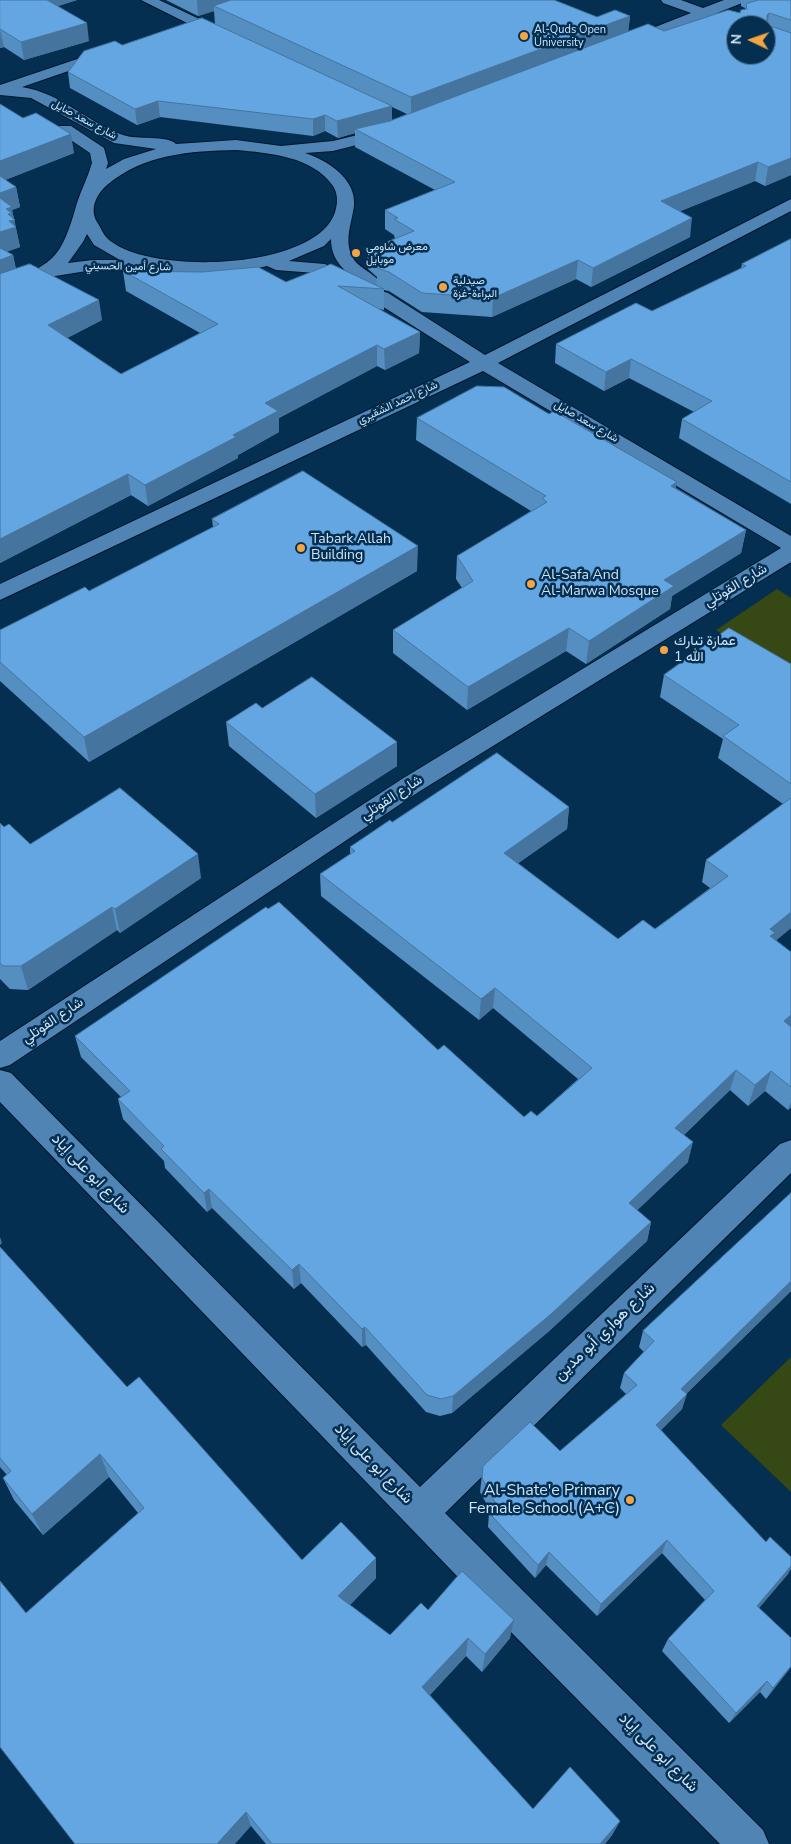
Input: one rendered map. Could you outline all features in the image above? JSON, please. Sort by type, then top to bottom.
[{"type":"street","points":[[148,0],[241,44]]},
{"type":"street","points":[[668,0],[726,22]]},
{"type":"street","points":[[612,48],[737,0]]},
{"type":"street","points":[[178,30],[214,18]]},
{"type":"street","points":[[4,89],[123,48]]},
{"type":"street","name":"شارع سعد صايل","points":[[4,89],[35,94],[120,140],[151,144],[216,145]]},
{"type":"street","name":"شارع سعد صايل","points":[[4,89],[18,101],[86,141],[98,151],[100,163],[88,201]]},
{"type":"street","points":[[341,219],[328,234],[305,249],[271,261],[246,266],[204,269],[181,268],[140,260],[111,249],[92,232],[87,224],[88,201],[104,178],[138,160],[175,149],[216,145],[307,149],[333,146],[402,128]]},
{"type":"street","points":[[345,195],[348,164],[359,148],[383,134]]},
{"type":"street","points":[[263,148],[293,154],[320,166],[337,180],[345,195]]},
{"type":"street","name":"شارع سعد صايل","points":[[345,195],[345,211],[341,219],[340,251],[346,264],[378,287],[381,297]]},
{"type":"street","name":"شارع أمين الحسيني","points":[[46,272],[65,259],[71,252],[82,228],[88,201]]},
{"type":"street","name":"شارع أحمد الشقيري","points":[[0,593],[484,363],[791,204]]},
{"type":"street","name":"شارع أمين الحسيني","points":[[5,283],[46,272],[109,265],[181,268]]},
{"type":"street","name":"شارع سعد صايل","points":[[246,266],[279,265],[319,268],[362,291],[381,297],[484,363],[791,545]]},
{"type":"street","name":"شارع القوتلي","points":[[0,1056],[411,785],[791,552]]},
{"type":"street","name":"شارع ابو على إياد","points":[[0,1082],[420,1512],[749,1844]]},
{"type":"street","name":"شارع هواري أبو مدين","points":[[420,1512],[791,1153]]},
{"type":"green space","points":[[777,589],[791,598],[791,677],[716,630]]},
{"type":"green space","points":[[791,1357],[791,1492],[721,1425]]},
{"type":"building","points":[[0,0],[47,0],[87,23],[21,42],[0,29]]},
{"type":"building","points":[[231,0],[554,0],[597,17],[615,10],[630,16],[411,97],[214,6]]},
{"type":"building","points":[[759,0],[791,0],[791,20],[769,13],[767,15],[726,15],[726,65],[776,65],[776,28],[791,33],[791,158],[768,167],[758,162],[661,201],[692,218],[593,268],[578,260],[493,298],[422,293],[389,272],[377,268],[381,262],[367,250],[414,231],[394,219],[398,218],[385,210],[455,182],[355,129],[390,121],[648,24],[664,31],[728,10],[740,13],[741,10],[747,9],[746,4]]},
{"type":"building","points":[[202,18],[392,106],[337,121],[325,115],[313,119],[158,101],[135,109],[68,72],[84,51],[115,41],[122,45]]},
{"type":"building","points":[[0,104],[23,118],[36,113],[71,134],[0,161]]},
{"type":"building","points":[[0,176],[16,187],[0,193]]},
{"type":"building","points":[[0,198],[12,207],[6,209],[12,213],[8,214],[15,220],[9,221],[16,227],[0,232]]},
{"type":"building","points":[[791,239],[791,482],[682,419],[712,401],[631,359],[606,372],[556,344],[636,303],[652,311],[746,266],[742,264]]},
{"type":"building","points":[[0,248],[13,255],[0,260]]},
{"type":"building","points":[[30,264],[99,300],[48,325],[121,374],[218,324],[123,271],[202,272],[258,267],[286,282],[331,264],[384,289],[338,286],[420,332],[384,349],[377,345],[265,403],[278,411],[233,435],[236,437],[145,485],[128,474],[0,539],[0,274]]},
{"type":"building","points":[[477,386],[504,387],[549,414],[554,411],[677,482],[671,486],[746,530],[664,580],[674,586],[589,641],[569,628],[468,687],[393,630],[473,581],[457,556],[547,502],[542,498],[546,496],[417,418]]},
{"type":"building","points":[[303,471],[418,546],[84,737],[0,662],[0,630],[85,587],[89,591],[219,524],[212,519]]},
{"type":"building","points":[[729,628],[791,664],[791,784],[723,736],[739,725],[664,675]]},
{"type":"building","points":[[312,677],[397,742],[315,794],[226,722],[256,703],[262,708]]},
{"type":"building","points":[[497,753],[569,807],[504,853],[618,939],[643,920],[655,929],[728,876],[706,860],[791,798],[791,912],[770,929],[775,933],[770,936],[791,952],[791,1015],[784,1021],[791,1027],[791,1087],[771,1071],[755,1085],[736,1070],[675,1128],[693,1142],[629,1203],[651,1222],[551,1314],[453,1396],[441,1399],[427,1395],[365,1327],[362,1329],[299,1264],[292,1270],[209,1189],[204,1193],[161,1149],[164,1146],[118,1099],[130,1091],[75,1036],[266,907],[268,909],[279,902],[438,1050],[444,1045],[524,1117],[531,1111],[537,1116],[592,1068],[495,988],[481,999],[320,874],[355,851],[350,847],[390,820],[392,822]]},
{"type":"building","points":[[120,788],[198,854],[115,909],[112,907],[21,966],[3,966],[0,963],[0,823],[4,827],[9,824],[30,844]]},
{"type":"building","points":[[791,1193],[791,1281],[681,1389],[687,1394],[656,1425],[766,1542],[770,1537],[791,1557],[791,1566],[757,1606],[791,1638],[791,1666],[773,1688],[767,1681],[736,1713],[668,1639],[714,1591],[667,1540],[601,1604],[549,1552],[538,1565],[489,1513],[497,1506],[482,1478],[483,1466],[530,1422],[560,1451],[637,1385],[624,1373],[654,1341],[643,1331]]},
{"type":"building","points":[[0,1247],[127,1387],[139,1377],[302,1560],[341,1522],[376,1558],[338,1596],[390,1635],[421,1603],[428,1610],[462,1571],[514,1620],[485,1654],[468,1638],[422,1687],[533,1809],[570,1767],[620,1821],[600,1844],[272,1844],[246,1812],[217,1844],[75,1844],[0,1747],[0,1581],[26,1613],[144,1508],[100,1454],[32,1514],[3,1478],[11,1471],[0,1458]]},
{"type":"place","name":"Al-Quds Open University","points":[[524,36]]},
{"type":"place","name":"معرض شاومي موبايل","points":[[356,253]]},
{"type":"place","name":"صيدلية البراءة-غزة","points":[[443,287]]},
{"type":"place","name":"Tabark Allah Building","points":[[301,548]]},
{"type":"place","name":"Al-Safa And Al-Marwa Mosque","points":[[531,584]]},
{"type":"place","name":"عمارة تبارك الله 1","points":[[664,650]]},
{"type":"place","name":"Al-Shate'e Primary Female School (A+C)","points":[[630,1500]]}]
